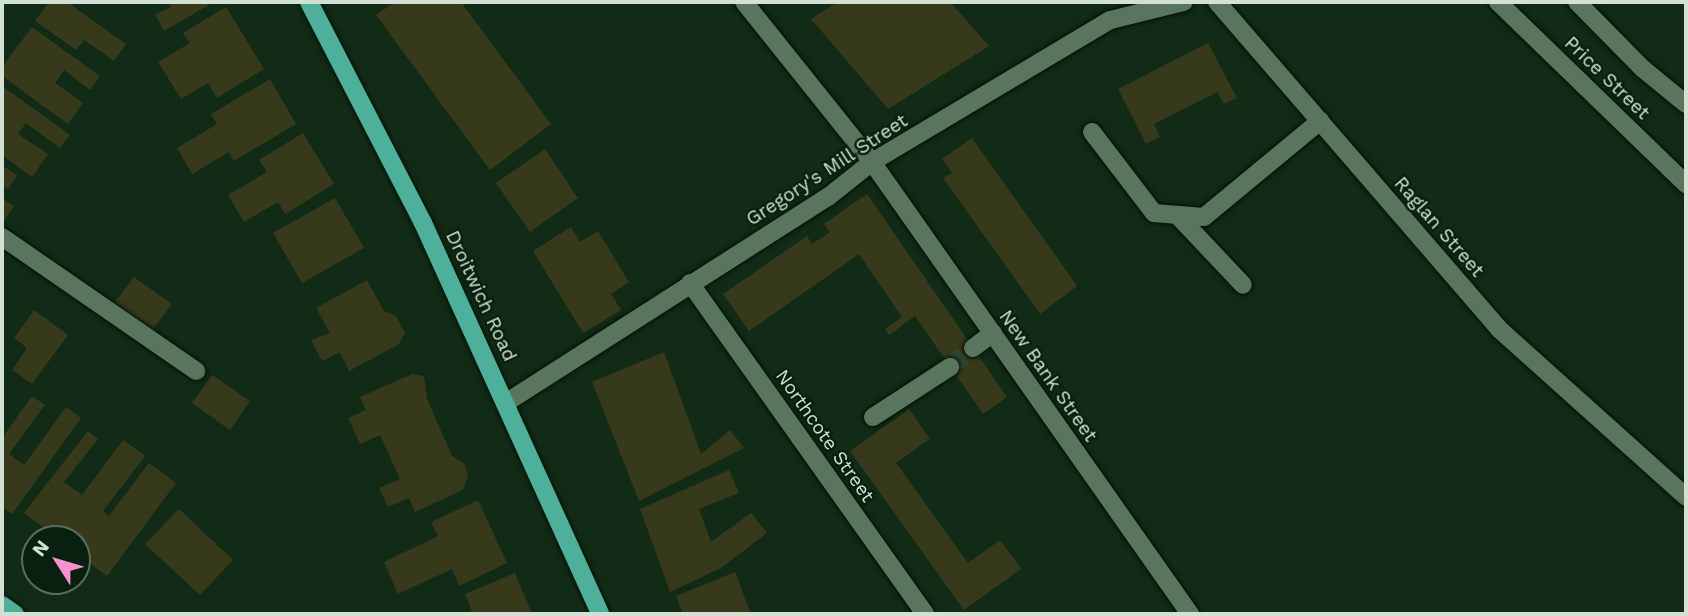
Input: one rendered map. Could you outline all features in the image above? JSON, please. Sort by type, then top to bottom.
[{"type":"main road","name":"Droitwich Road","points":[[309,2],[423,223],[507,402],[600,614]]},
{"type":"main road","points":[[2,605],[15,614]]},
{"type":"street","name":"New Bank Street","points":[[744,2],[872,162],[1190,614]]},
{"type":"street","name":"Gregory's Mill Street","points":[[507,402],[828,197],[872,162],[1110,20],[1184,2]]},
{"type":"street","name":"Raglan Street","points":[[1217,2],[1499,329],[1644,463],[1686,497]]},
{"type":"street","name":"Price Street","points":[[1498,2],[1686,184]]},
{"type":"street","points":[[1577,2],[1643,68],[1686,104]]},
{"type":"street","points":[[1092,132],[1154,213],[1204,217],[1320,121]]},
{"type":"street","points":[[1179,217],[1243,285]]},
{"type":"street","points":[[2,237],[196,372]]},
{"type":"street","name":"Northcote Street","points":[[690,283],[925,614]]},
{"type":"street","points":[[974,348],[993,333]]},
{"type":"street","points":[[873,417],[950,367]]},
{"type":"building","points":[[49,2],[67,2],[126,44],[114,61],[84,40],[76,50],[35,21]]},
{"type":"building","points":[[168,2],[214,2],[164,31],[155,14],[171,7]]},
{"type":"building","points":[[395,2],[461,2],[551,124],[490,170],[376,15]]},
{"type":"building","points":[[838,2],[950,2],[989,46],[888,109],[811,19]]},
{"type":"building","points":[[226,7],[264,69],[217,98],[208,83],[181,99],[158,62],[190,43],[183,33]]},
{"type":"building","points":[[32,27],[100,76],[90,90],[64,70],[55,83],[83,103],[68,124],[2,76],[2,67]]},
{"type":"building","points":[[1208,43],[1237,98],[1224,104],[1217,92],[1154,124],[1160,137],[1146,144],[1118,89]]},
{"type":"building","points":[[270,79],[296,124],[234,161],[229,152],[192,174],[177,148],[217,124],[211,114]]},
{"type":"building","points":[[2,86],[70,135],[60,148],[26,123],[18,134],[48,154],[32,177],[2,155]]},
{"type":"building","points":[[303,133],[334,184],[285,214],[278,202],[244,222],[228,195],[267,172],[259,160]]},
{"type":"building","points":[[972,138],[1077,286],[1040,314],[943,178],[952,173],[942,159]]},
{"type":"building","points":[[545,149],[578,198],[530,232],[496,183]]},
{"type":"building","points":[[2,165],[17,176],[8,189],[2,185]]},
{"type":"building","points":[[867,194],[1007,397],[983,414],[915,316],[889,335],[885,329],[902,317],[859,254],[749,331],[723,294],[807,236],[812,244],[830,232],[824,224]]},
{"type":"building","points":[[2,198],[14,206],[2,224]]},
{"type":"building","points":[[335,198],[364,248],[302,283],[273,233]]},
{"type":"building","points":[[571,227],[580,242],[598,231],[629,282],[611,294],[621,310],[583,333],[533,251]]},
{"type":"building","points":[[134,277],[172,304],[149,334],[112,306]]},
{"type":"building","points":[[367,280],[384,311],[396,316],[405,333],[399,344],[349,371],[340,352],[322,361],[311,340],[330,333],[316,308]]},
{"type":"building","points":[[34,310],[68,335],[32,384],[12,370],[27,348],[14,338]]},
{"type":"building","points":[[664,352],[701,454],[730,430],[744,448],[639,501],[592,382]]},
{"type":"building","points":[[412,374],[424,376],[427,399],[452,456],[464,463],[468,475],[463,490],[415,512],[409,498],[388,507],[379,488],[400,479],[380,435],[360,444],[348,418],[366,410],[360,397]]},
{"type":"building","points":[[212,375],[250,401],[230,430],[192,403]]},
{"type":"building","points":[[32,396],[45,405],[9,454],[24,465],[66,407],[81,418],[12,514],[2,507],[2,438]]},
{"type":"building","points":[[909,409],[930,439],[896,463],[968,563],[1000,540],[1021,569],[964,610],[850,451]]},
{"type":"building","points":[[88,431],[98,439],[64,482],[82,495],[123,440],[145,456],[103,511],[109,516],[149,463],[176,483],[107,576],[91,564],[91,525],[40,525],[24,513]]},
{"type":"building","points":[[729,470],[739,493],[699,509],[711,542],[751,513],[767,533],[721,568],[670,592],[640,509]]},
{"type":"building","points":[[478,500],[507,563],[459,586],[452,569],[398,594],[384,562],[438,536],[431,522]]},
{"type":"building","points":[[179,509],[233,560],[200,595],[145,544]]},
{"type":"building","points":[[735,572],[751,614],[683,614],[676,596]]},
{"type":"building","points":[[515,573],[532,614],[464,614],[472,611],[465,594]]},
{"type":"tunnel","points":[[950,367],[973,348]]}]
